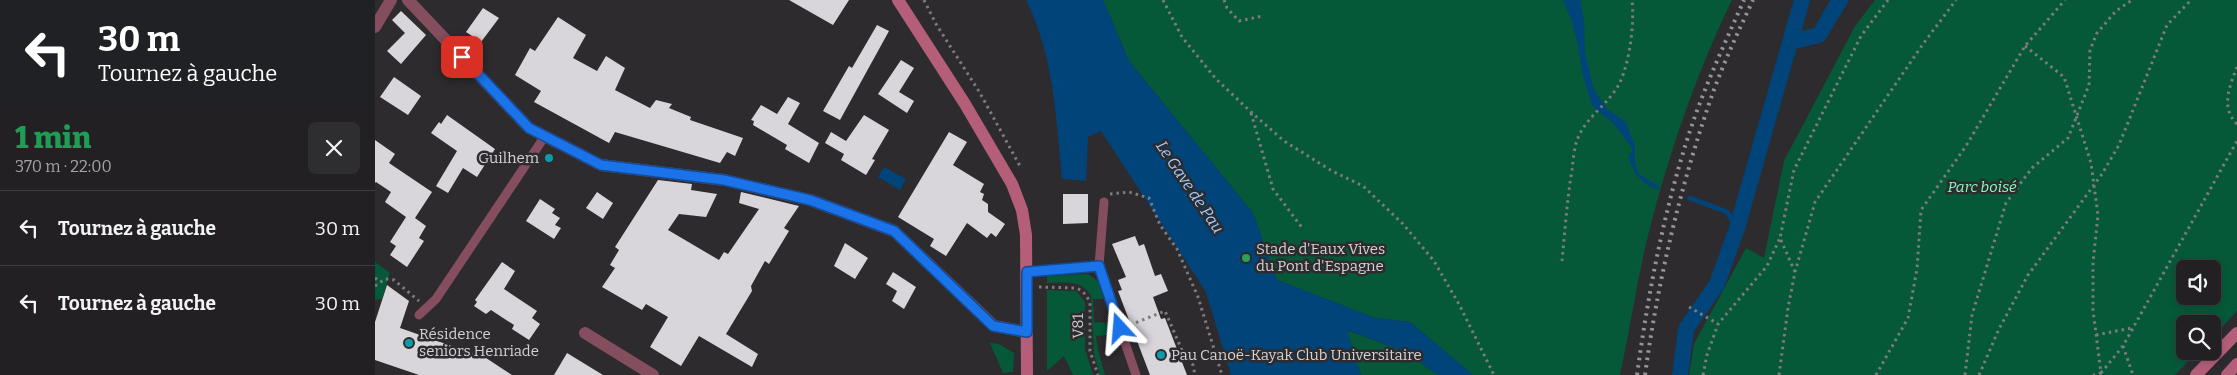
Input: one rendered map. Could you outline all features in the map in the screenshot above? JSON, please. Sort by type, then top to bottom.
[{"type":"main road","points":[[898,0],[965,104],[1012,184],[1022,210],[1026,235],[1027,375]]},
{"type":"main road","points":[[904,0],[909,16]]},
{"type":"main road","points":[[2196,375],[2237,333]]},
{"type":"main road","points":[[2227,375],[2237,364]]},
{"type":"street","points":[[408,0],[529,128],[601,165],[733,182],[810,200],[894,231],[993,326],[1027,332]]},
{"type":"street","points":[[375,27],[387,2]]},
{"type":"street","points":[[585,333],[653,375]]},
{"type":"lane","points":[[419,314],[436,299],[453,275],[545,136]]},
{"type":"lane","points":[[1104,202],[1099,266],[1136,375]]},
{"type":"lane","points":[[1027,272],[1099,266]]},
{"type":"path","points":[[1163,0],[1183,37],[1217,79],[1251,112],[1283,141],[1332,171],[1363,186],[1403,224],[1434,261],[1460,306],[1495,375]]},
{"type":"path","points":[[1224,0],[1227,8],[1239,21],[1263,16]]},
{"type":"path","points":[[1562,261],[1567,197],[1577,142],[1585,124],[1615,91],[1625,71],[1630,43],[1632,0]]},
{"type":"path","points":[[1703,375],[1707,356],[1718,324],[1767,266],[1780,238],[1794,170],[1861,36],[1888,0]]},
{"type":"path","points":[[1779,375],[1795,272],[1815,202],[1955,0]]},
{"type":"path","points":[[1875,375],[1908,318],[1917,270],[1921,210],[1967,146],[2025,46],[2065,0]]},
{"type":"path","points":[[1965,375],[1972,315],[2006,203],[2031,168],[2068,138],[2089,85],[2090,50],[2097,33],[2116,11],[2131,0]]},
{"type":"path","points":[[1979,375],[1999,329],[2028,276],[2094,184],[2119,145],[2167,25],[2191,0]]},
{"type":"path","points":[[2025,46],[2063,77],[2091,163],[2098,215],[2093,262],[2093,310],[2100,374]]},
{"type":"path","points":[[2237,67],[2228,90],[2227,102],[2237,124]]},
{"type":"path","points":[[1251,112],[1273,189],[1303,229]]},
{"type":"path","points":[[2093,375],[2100,374],[2123,346],[2237,141]]},
{"type":"path","points":[[1104,202],[1108,194],[1118,191],[1149,198],[1160,225],[1177,249],[1198,297],[1222,375]]},
{"type":"path","points":[[1780,238],[1795,272]]},
{"type":"path","points":[[375,278],[379,281]]},
{"type":"path","points":[[375,286],[379,281],[385,279],[394,280],[427,307]]},
{"type":"path","name":"V81","points":[[1040,287],[1076,288],[1087,296],[1089,303],[1090,351],[1098,375]]},
{"type":"path","points":[[1689,307],[1718,324]]},
{"type":"path","points":[[1120,328],[1165,311],[1184,355],[1193,364],[1195,375]]},
{"type":"path","points":[[2096,335],[2133,328]]},
{"type":"path","points":[[2123,346],[2133,375]]},
{"type":"green space","points":[[1103,0],[1732,0],[1694,88],[1664,179],[1643,257],[1620,375],[1473,375],[1410,322],[1375,318],[1277,280],[1253,213],[1129,61]]},
{"type":"green space","name":"Parc boisé","points":[[1875,0],[2237,0],[2237,311],[2221,328],[2221,315],[2176,315],[2176,360],[2189,360],[2175,375],[1689,375],[1694,344],[1746,248],[1764,258],[1784,161],[1855,26]]},
{"type":"green space","points":[[375,262],[390,273],[382,299],[375,300]]},
{"type":"green space","points":[[1088,274],[1099,282],[1103,299],[1093,299],[1094,322],[1108,323],[1108,335],[1096,336],[1105,375],[1100,375],[1094,354],[1091,296],[1078,284],[1047,283],[1047,276]]},
{"type":"green space","points":[[1047,290],[1076,291],[1085,302],[1085,349],[1093,375],[1073,375],[1064,356],[1047,371]]},
{"type":"green space","points":[[1346,330],[1403,351],[1438,375],[1361,375]]},
{"type":"green space","points":[[990,343],[999,344],[1014,353],[1013,372],[1003,373]]},
{"type":"water","name":"Le Gave de Pau","points":[[1026,0],[1103,0],[1129,61],[1253,213],[1277,280],[1375,318],[1410,322],[1473,375],[1438,375],[1403,351],[1347,330],[1361,375],[1231,375],[1206,292],[1101,131],[1088,137],[1086,181],[1062,179],[1048,65],[1043,43]]},
{"type":"water","points":[[1563,0],[1580,0],[1584,20],[1585,53],[1594,90],[1607,109],[1625,121],[1635,145],[1635,164],[1639,174],[1660,187],[1658,190],[1647,184],[1634,171],[1631,166],[1629,153],[1632,153],[1632,148],[1614,124],[1592,106],[1583,76],[1571,19]]},
{"type":"water","points":[[884,167],[906,179],[900,190],[878,177]]},
{"type":"building","points":[[789,0],[849,0],[833,25]]},
{"type":"building","points":[[483,8],[499,18],[481,42],[466,32]]},
{"type":"building","points":[[401,11],[426,35],[401,64],[387,51],[405,33],[392,20]]},
{"type":"building","points":[[558,17],[586,35],[573,58],[597,71],[606,56],[625,68],[615,90],[650,108],[656,100],[672,104],[669,108],[691,117],[690,120],[743,138],[735,156],[727,152],[720,163],[615,132],[609,143],[534,102],[541,91],[515,75],[530,48],[535,51]]},
{"type":"building","points":[[877,25],[889,31],[840,120],[823,111],[849,66],[852,68]]},
{"type":"building","points":[[901,60],[914,68],[899,92],[914,101],[907,113],[878,94]]},
{"type":"building","points":[[394,77],[421,96],[408,115],[380,97]]},
{"type":"building","points":[[788,97],[800,103],[788,124],[819,143],[809,163],[785,149],[787,145],[753,125],[754,121],[751,120],[761,105],[777,114]]},
{"type":"building","points":[[447,115],[495,149],[477,177],[463,168],[448,193],[436,186],[457,151],[431,133]]},
{"type":"building","points":[[864,115],[889,130],[872,159],[875,160],[866,175],[841,160],[844,154],[825,143],[831,132],[846,141]]},
{"type":"building","points":[[949,132],[967,142],[953,165],[984,184],[980,192],[984,194],[982,200],[988,204],[988,212],[1005,224],[996,237],[991,233],[987,238],[967,223],[946,256],[930,246],[934,239],[898,217]]},
{"type":"building","points":[[375,140],[395,154],[389,163],[432,192],[415,218],[426,226],[419,238],[424,241],[407,267],[390,255],[396,246],[390,242],[406,217],[385,202],[391,192],[375,183]]},
{"type":"building","points":[[658,180],[692,184],[691,190],[717,194],[706,217],[679,214],[668,230],[719,260],[724,252],[728,254],[759,209],[739,203],[741,192],[799,206],[784,228],[789,231],[769,264],[765,261],[751,286],[752,291],[726,334],[758,354],[752,367],[699,336],[681,366],[650,347],[668,317],[646,304],[642,310],[602,287],[615,268],[610,265],[619,250],[615,247]]},
{"type":"building","points":[[597,192],[613,203],[603,219],[586,208]]},
{"type":"building","points":[[1063,194],[1088,194],[1088,223],[1063,224]]},
{"type":"building","points":[[540,199],[555,209],[552,213],[560,218],[555,225],[561,228],[554,239],[526,221]]},
{"type":"building","points":[[1135,236],[1139,246],[1144,244],[1155,276],[1161,274],[1168,291],[1153,297],[1161,319],[1165,318],[1187,375],[1150,375],[1118,291],[1122,290],[1118,280],[1126,277],[1112,244]]},
{"type":"building","points":[[845,243],[868,258],[855,279],[834,266]]},
{"type":"building","points":[[502,262],[515,271],[504,289],[537,311],[532,318],[540,324],[529,340],[512,329],[514,325],[491,310],[486,314],[474,306],[477,302],[475,300]]},
{"type":"building","points":[[893,272],[916,287],[904,309],[892,301],[897,291],[886,284]]},
{"type":"building","name":"Résidence seniors Henriade","points":[[387,285],[409,301],[400,328],[486,358],[512,375],[419,375],[375,360],[375,322]]},
{"type":"building","points":[[567,353],[603,375],[554,375]]},
{"type":"waterway","points":[[1680,375],[1686,329],[1717,284],[1737,228],[1802,0]]},
{"type":"waterway","points":[[1790,42],[1819,35],[1840,0]]},
{"type":"waterway","points":[[1690,198],[1727,212],[1737,228]]},
{"type":"railway","points":[[1637,375],[1657,255],[1679,166],[1700,102],[1744,0]]},
{"type":"railway","points":[[1645,375],[1663,269],[1689,166],[1716,85],[1753,0]]},
{"type":"place","name":"Guilhem","points":[[549,158]]},
{"type":"place","name":"Stade d'Eaux Vives du Pont d'Espagne","points":[[1246,258]]},
{"type":"place","name":"Résidence seniors Henriade","points":[[409,343]]},
{"type":"place","name":"Pau Canoë-Kayak Club Universitaire","points":[[1161,355]]},
{"type":"route","points":[[462,57],[529,128],[601,165],[724,180],[810,200],[894,231],[993,326],[1027,332],[1027,272],[1099,266],[1120,328]]}]
